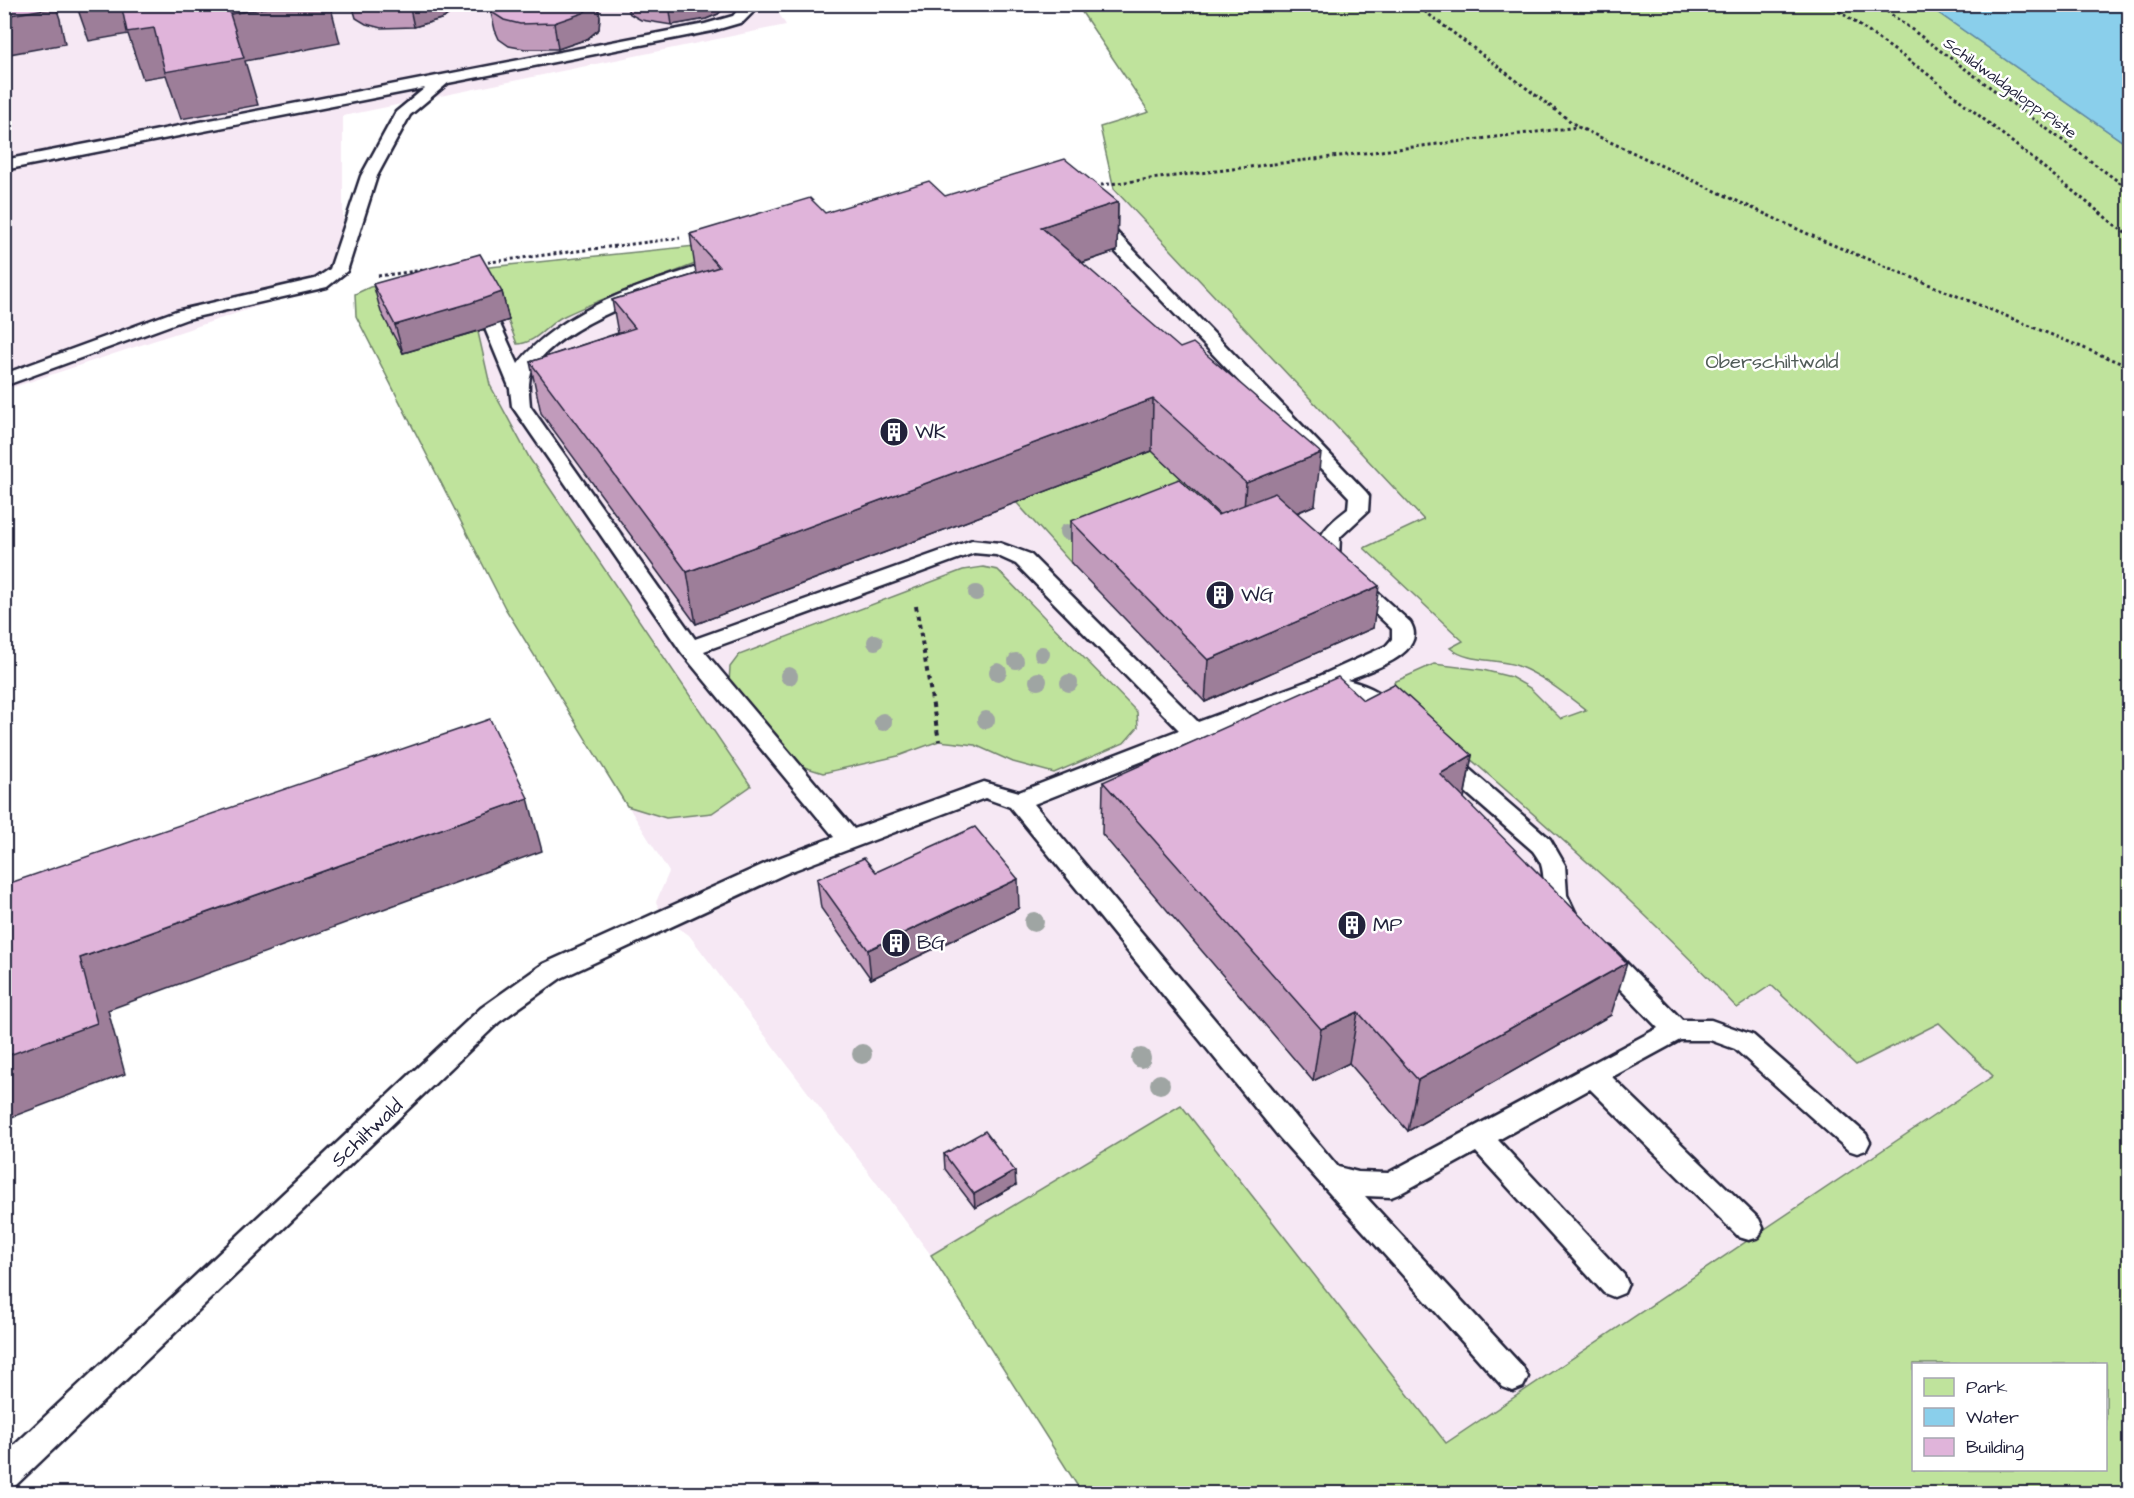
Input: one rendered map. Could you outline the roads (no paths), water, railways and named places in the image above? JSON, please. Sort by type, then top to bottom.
[{"type":"lane","points":[[4,165],[707,28],[738,19],[752,7],[750,4]]},
{"type":"lane","points":[[4,381],[182,315],[321,283],[338,271],[369,176],[404,112],[444,79]]},
{"type":"lane","points":[[1083,207],[1359,496],[1358,511],[1331,533],[1325,547],[1329,560],[1403,627],[1403,640],[1394,651],[1311,687],[1018,801],[1280,1120],[1513,1377]]},
{"type":"lane","points":[[519,388],[526,366],[549,342],[577,322],[685,277],[741,260]]},
{"type":"lane","points":[[493,326],[519,388],[521,406],[690,648],[850,840]]},
{"type":"lane","points":[[690,648],[972,546],[1000,549],[1023,559],[1195,733]]},
{"type":"lane","points":[[1311,687],[1338,685],[1356,687],[1370,695],[1542,845],[1553,865],[1555,895],[1562,914],[1676,1030]]},
{"type":"lane","name":"Schiltwald","points":[[4,1476],[490,1015],[552,971],[781,866],[984,790],[1001,793],[1018,801]]},
{"type":"lane","points":[[1329,1176],[1358,1184],[1391,1185],[1676,1030],[1711,1030],[1744,1042],[1857,1142]]},
{"type":"lane","points":[[1593,1076],[1749,1228]]},
{"type":"lane","points":[[1479,1137],[1614,1284]]},
{"type":"water","points":[[1927,5],[2129,5],[2129,146]]},
{"type":"place","name":"WK","points":[[894,432]]},
{"type":"place","name":"WG","points":[[1220,595]]},
{"type":"place","name":"MP","points":[[1352,925]]},
{"type":"place","name":"BG","points":[[896,943]]},
{"type":"park label","name":"Oberschiltwald","points":[[1772,362]]}]
